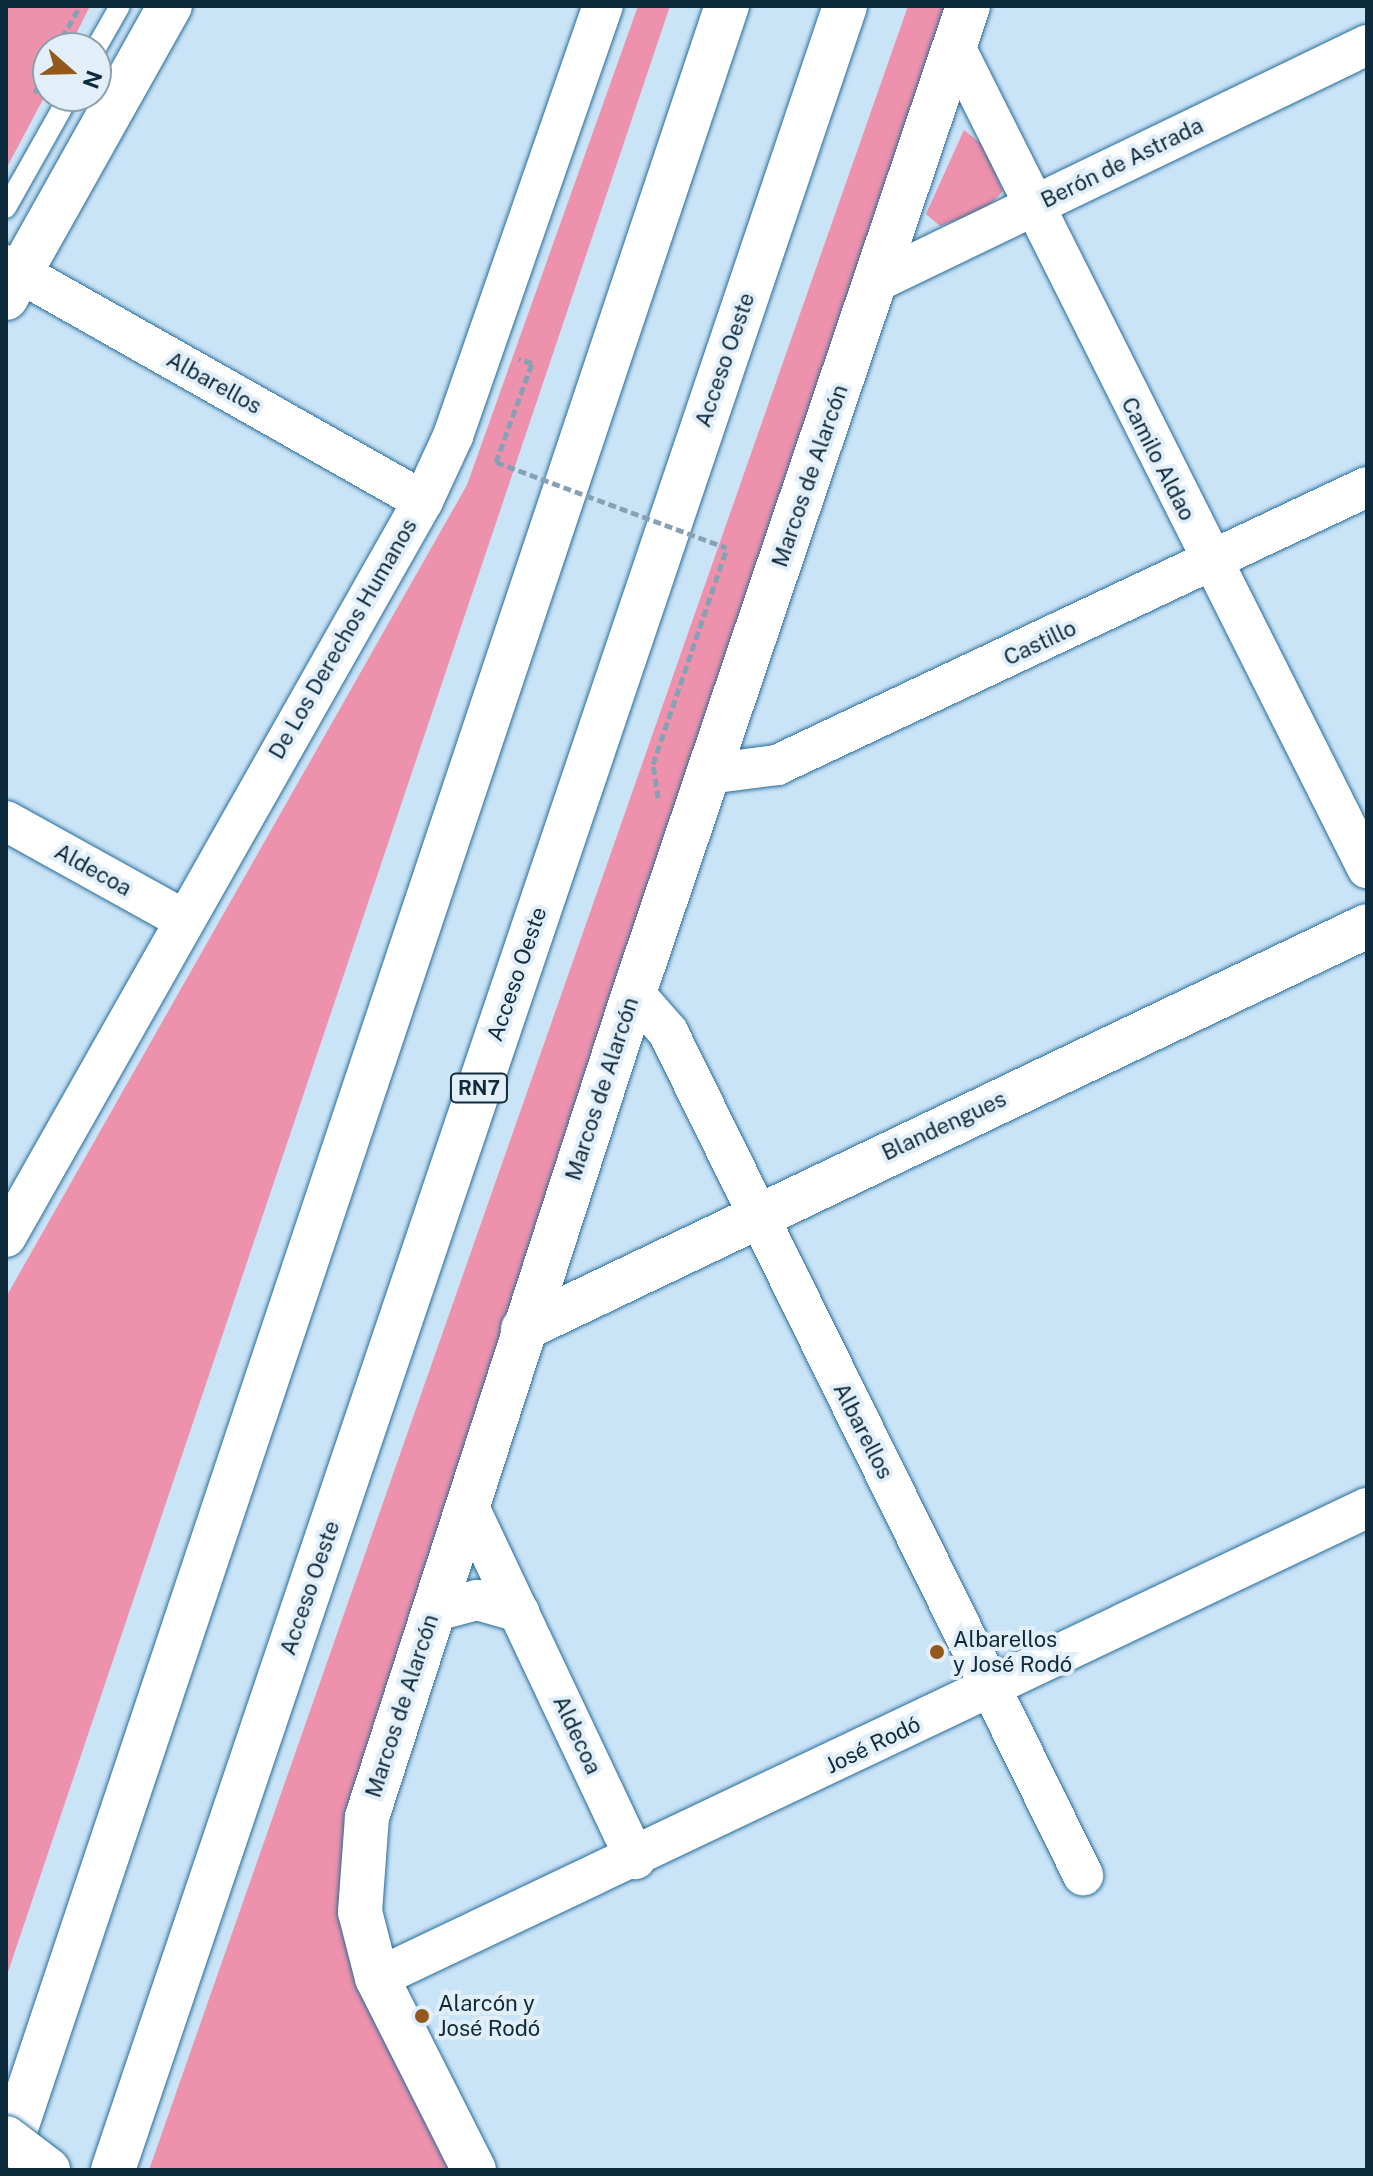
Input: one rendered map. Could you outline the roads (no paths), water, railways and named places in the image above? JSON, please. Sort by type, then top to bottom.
[{"type":"main road","points":[[11,279],[170,6]]},
{"type":"main road","points":[[6,2158],[727,6]]},
{"type":"main road","name":"Acceso Oeste","points":[[113,2170],[845,6]]},
{"type":"main road","name":"Marcos de Alarcón","points":[[474,2170],[377,1978],[360,1912],[359,1865],[367,1817],[634,993],[878,281],[968,6]]},
{"type":"main road","name":"Blandengues","points":[[523,1329],[755,1215],[1367,926]]},
{"type":"main road","points":[[6,2138],[48,2170]]},
{"type":"street","name":"De Los Derechos Humanos","points":[[6,1237],[181,918],[423,501],[453,436],[603,6]]},
{"type":"street","name":"Berón de Astrada","points":[[878,281],[1367,45]]},
{"type":"street","name":"Camilo Aldao","points":[[955,47],[1031,207],[1367,868]]},
{"type":"street","name":"Albarellos","points":[[11,279],[423,501]]},
{"type":"street","name":"Castillo","points":[[707,774],[777,765],[1211,564],[1367,487]]},
{"type":"street","name":"Aldecoa","points":[[6,821],[181,918]]},
{"type":"street","name":"Albarellos","points":[[634,993],[668,1032],[755,1215],[1083,1875]]},
{"type":"street","name":"Aldecoa","points":[[467,1503],[635,1859]]},
{"type":"street","name":"José Rodó","points":[[377,1978],[635,1859],[1367,1508]]},
{"type":"street","points":[[432,1612],[477,1600],[519,1612]]},
{"type":"lane","points":[[105,32],[120,6]]},
{"type":"lane","points":[[6,208],[60,112]]},
{"type":"place","name":"Albarellos y José Rodó","points":[[937,1652]]},
{"type":"place","name":"Alarcón y José Rodó","points":[[422,2016]]}]
